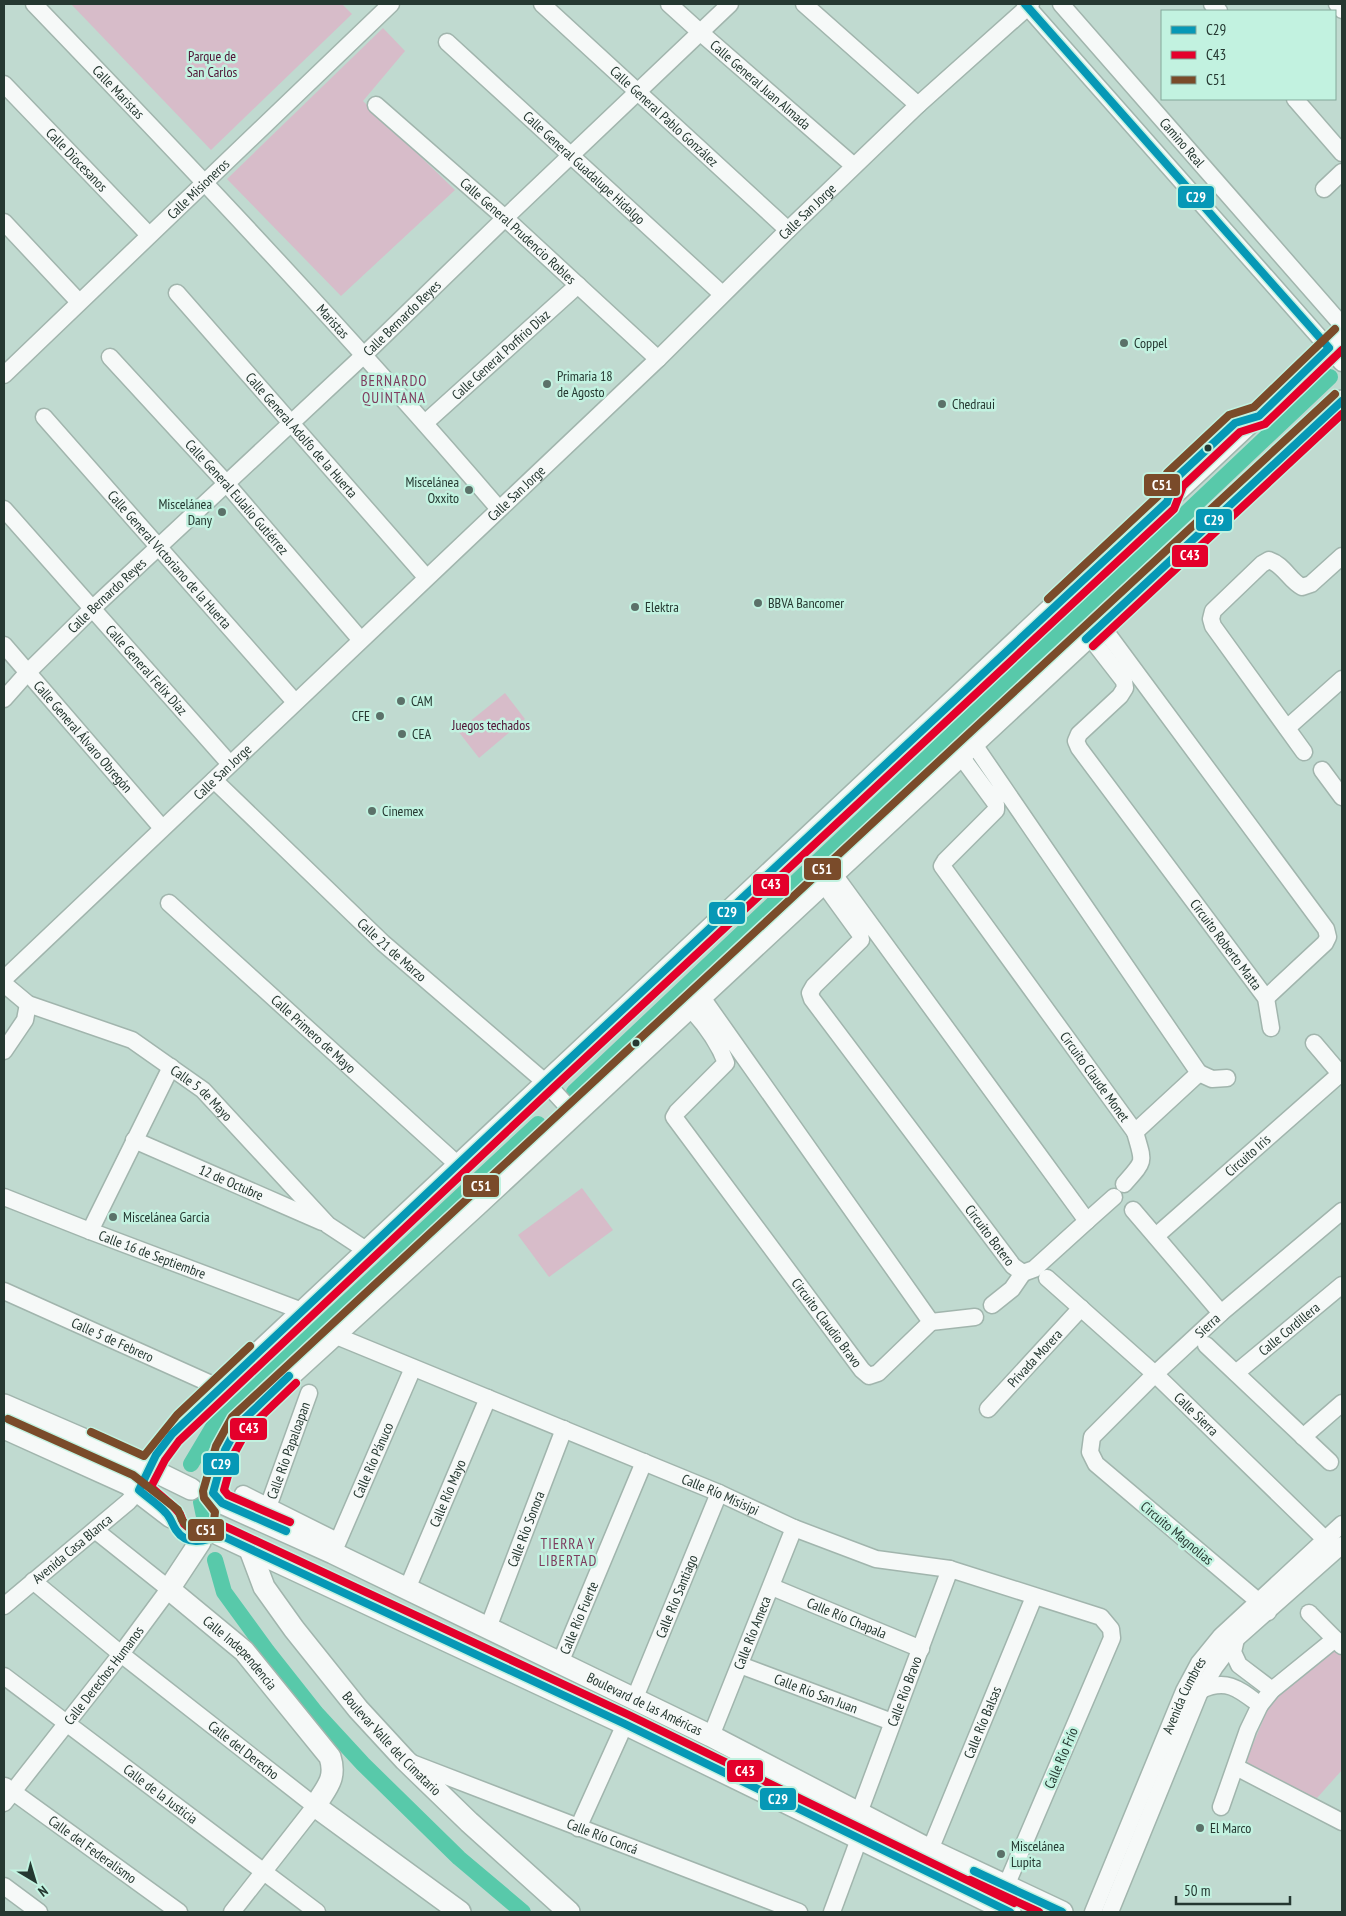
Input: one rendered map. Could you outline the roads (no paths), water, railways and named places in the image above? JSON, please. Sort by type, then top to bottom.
[{"type":"main road","points":[[139,1490],[148,1469],[172,1434],[220,1388],[457,1164],[550,1087],[827,820],[1338,349]]},
{"type":"main road","points":[[217,1498],[225,1450],[239,1424],[572,1110],[695,1001],[1342,401]]},
{"type":"main road","points":[[4,1405],[191,1490]]},
{"type":"main road","points":[[4,1428],[128,1484],[139,1490],[171,1517]]},
{"type":"main road","points":[[202,1488],[217,1498],[226,1518],[224,1524],[209,1538],[186,1538],[172,1524],[172,1507],[181,1495],[191,1490],[202,1488]]},
{"type":"main road","name":"Boulevard de las Américas","points":[[217,1498],[335,1547],[407,1589],[711,1736],[930,1850],[1060,1912]]},
{"type":"main road","name":"Boulevard de las Américas","points":[[209,1538],[249,1547],[334,1589],[625,1724],[1010,1912]]},
{"type":"main road","name":"Calle Derechos Humanos","points":[[169,1589],[209,1538]]},
{"type":"main road","name":"Boulevar Valle del Cimatario","points":[[249,1547],[264,1587],[294,1629],[358,1709],[405,1760],[469,1822],[569,1912]]},
{"type":"main road","name":"Calle Independencia","points":[[169,1589],[244,1651],[330,1757],[334,1769],[331,1781],[315,1806]]},
{"type":"main road","name":"Calle del Derecho","points":[[315,1806],[460,1912]]},
{"type":"street","name":"Calle Maristas","points":[[34,4],[205,181]]},
{"type":"street","name":"Calle Misioneros","points":[[5,370],[79,302],[391,4]]},
{"type":"street","name":"Calle General Pablo González","points":[[542,4],[788,230]]},
{"type":"street","name":"Calle General Juan Almada","points":[[670,4],[700,33],[854,166]]},
{"type":"street","name":"Calle Bernardo Reyes","points":[[4,699],[28,672],[93,608],[364,355],[570,155],[730,4]]},
{"type":"street","points":[[804,4],[918,105]]},
{"type":"street","name":"Camino Real","points":[[1061,4],[1342,325]]},
{"type":"street","points":[[1337,4],[1342,10]]},
{"type":"street","name":"Calle San Jorge","points":[[4,979],[658,358],[918,105],[1028,5]]},
{"type":"street","name":"Camino Real","points":[[1028,5],[1338,349]]},
{"type":"street","name":"Calle General Guadalupe Hidalgo","points":[[447,42],[722,294]]},
{"type":"street","name":"Calle Diocesanos","points":[[4,84],[149,235]]},
{"type":"street","points":[[1296,100],[1342,153]]},
{"type":"street","name":"Calle General Prudencio Robles","points":[[376,105],[505,218],[658,358]]},
{"type":"street","points":[[1324,189],[1342,172]]},
{"type":"street","name":"Maristas","points":[[205,181],[426,423],[499,509]]},
{"type":"street","points":[[4,222],[79,302]]},
{"type":"street","name":"Calle General Porfirio Díaz","points":[[426,423],[578,285]]},
{"type":"street","name":"Calle General Adolfo de la Huerta","points":[[177,292],[426,577]]},
{"type":"street","name":"Calle General Eulalio Gutiérrez","points":[[110,357],[226,483],[360,639]]},
{"type":"street","name":"Calle General Victoriano de la Huerta","points":[[44,417],[296,702]]},
{"type":"street","name":"Calle General Felix Díaz","points":[[4,509],[230,764]]},
{"type":"street","points":[[1304,752],[1213,626],[1210,619],[1213,611],[1262,564],[1270,560],[1278,564],[1294,583],[1302,588],[1311,584],[1342,556]]},
{"type":"street","name":"Circuito Roberto Matta","points":[[1095,630],[1326,929],[1328,937],[1326,943],[1266,998],[1079,748],[1076,741],[1079,734],[1120,696],[1125,688],[1124,681],[1095,630]]},
{"type":"street","name":"Calle General Álvaro Obregón","points":[[4,645],[162,828]]},
{"type":"street","points":[[1287,728],[1342,679]]},
{"type":"street","points":[[966,749],[1199,1073],[1212,1080],[1227,1078]]},
{"type":"street","name":"Circuito Claude Monet","points":[[966,749],[996,804],[996,810],[942,866],[1135,1132],[1199,1073]]},
{"type":"street","points":[[1322,770],[1342,797]]},
{"type":"street","name":"Calle 21 de Marzo","points":[[214,780],[384,943],[550,1087],[572,1110]]},
{"type":"street","points":[[828,878],[1087,1221]]},
{"type":"street","name":"Circuito Botero","points":[[828,878],[860,934],[861,940],[814,986],[810,993],[812,999],[1012,1266],[1023,1273],[1034,1269],[1114,1196]]},
{"type":"street","name":"Calle Primero de Mayo","points":[[168,903],[457,1164]]},
{"type":"street","name":"Calle 5 de Mayo","points":[[4,984],[28,1004],[132,1040],[203,1090],[328,1225],[366,1250]]},
{"type":"street","points":[[1266,998],[1272,1028]]},
{"type":"street","points":[[695,1001],[931,1322],[975,1317]]},
{"type":"street","name":"Circuito Claudio Bravo","points":[[695,1001],[717,1041],[726,1063],[676,1112],[674,1117],[862,1370],[869,1376],[878,1373],[931,1322]]},
{"type":"street","points":[[4,1051],[25,1020],[28,1004]]},
{"type":"street","name":"Circuito Iris","points":[[1156,1236],[1341,1075],[1314,1043]]},
{"type":"street","points":[[90,1231],[171,1067]]},
{"type":"street","points":[[1124,1184],[1142,1163],[1142,1156],[1135,1132]]},
{"type":"street","name":"12 de Octubre","points":[[134,1140],[328,1225]]},
{"type":"street","name":"Calle 16 de Septiembre","points":[[4,1197],[302,1311]]},
{"type":"street","points":[[1133,1210],[1221,1313]]},
{"type":"street","name":"Sierra","points":[[1090,1452],[1092,1437],[1155,1374],[1221,1313],[1342,1211]]},
{"type":"street","points":[[992,1305],[1012,1289],[1023,1273]]},
{"type":"street","name":"Calle Sierra","points":[[1047,1278],[1155,1374],[1336,1547]]},
{"type":"street","name":"Calle Cordillera","points":[[1236,1373],[1342,1285]]},
{"type":"street","name":"Calle 5 de Febrero","points":[[4,1291],[220,1388]]},
{"type":"street","name":"Privada Morera","points":[[988,1409],[1080,1308]]},
{"type":"street","name":"Calle Río Misisipi","points":[[334,1335],[719,1493],[794,1528],[876,1559],[950,1569],[1101,1617],[1111,1629]]},
{"type":"street","points":[[1206,1345],[1330,1462]]},
{"type":"street","name":"Calle Río Pánuco","points":[[335,1547],[413,1368]]},
{"type":"street","name":"Calle Río Papaloapan","points":[[268,1507],[309,1393]]},
{"type":"street","name":"Calle Río Mayo","points":[[407,1589],[488,1398]]},
{"type":"street","points":[[1303,1436],[1342,1403]]},
{"type":"street","name":"Calle Río Sonora","points":[[488,1628],[564,1429]]},
{"type":"street","name":"Circuito Magnolias","points":[[1090,1452],[1096,1464],[1263,1606]]},
{"type":"street","name":"Calle Río Fuerte","points":[[560,1663],[644,1462]]},
{"type":"street","name":"Avenida Casa Blanca","points":[[4,1606],[128,1502],[139,1490]]},
{"type":"street","name":"Calle Río Santiago","points":[[634,1700],[719,1493]]},
{"type":"street","name":"Boulevard de las Américas","points":[[243,1494],[335,1547]]},
{"type":"street","name":"Avenida Cumbres","points":[[1093,1912],[1184,1691],[1199,1663],[1221,1636],[1263,1606],[1336,1547],[1342,1524]]},
{"type":"street","name":"Calle Río Ameca","points":[[711,1736],[794,1528]]},
{"type":"street","name":"Calle Independencia","points":[[95,1530],[169,1589]]},
{"type":"street","name":"Calle Río Bravo","points":[[859,1813],[950,1569]]},
{"type":"street","name":"Calle del Derecho","points":[[33,1581],[121,1654],[315,1806]]},
{"type":"street","name":"Calle Río Chapala","points":[[772,1587],[921,1649]]},
{"type":"street","name":"Calle Derechos Humanos","points":[[7,1794],[66,1724],[169,1589]]},
{"type":"street","name":"Calle Río Balsas","points":[[930,1850],[1034,1597]]},
{"type":"street","name":"Avenida Cumbres","points":[[1110,1912],[1201,1690],[1236,1639],[1263,1606]]},
{"type":"street","points":[[1221,1807],[1248,1730],[1260,1705],[1272,1690],[1339,1643],[1309,1613]]},
{"type":"street","name":"Calle Río Frío","points":[[1006,1886],[1112,1638],[1111,1629]]},
{"type":"street","points":[[1236,1639],[1233,1652],[1239,1665],[1272,1690]]},
{"type":"street","name":"Calle Río San Juan","points":[[740,1665],[892,1722]]},
{"type":"street","points":[[1226,1684],[1239,1665]]},
{"type":"street","name":"Calle de la Justicia","points":[[4,1676],[318,1912]]},
{"type":"street","points":[[1201,1690],[1212,1685],[1226,1684],[1242,1692],[1260,1705]]},
{"type":"street","points":[[578,1828],[625,1724]]},
{"type":"street","name":"Calle Río Concá","points":[[405,1760],[799,1912]]},
{"type":"street","points":[[1236,1767],[1342,1822]]},
{"type":"street","name":"Calle del Federalismo","points":[[7,1794],[179,1912]]},
{"type":"street","points":[[232,1912],[315,1806]]},
{"type":"street","points":[[832,1912],[859,1839]]},
{"type":"street","points":[[4,1886],[39,1912]]},
{"type":"waterway","points":[[574,1092],[1330,377]]},
{"type":"waterway","points":[[191,1464],[213,1427],[538,1124]]},
{"type":"waterway","points":[[201,1502],[205,1521]]},
{"type":"waterway","points":[[215,1560],[224,1592],[316,1713],[363,1764],[459,1858],[523,1912]]},
{"type":"place","name":"Coppel","points":[[1124,343]]},
{"type":"place","name":"Primaria 18 de Agosto","points":[[547,384]]},
{"type":"place","name":"Chedraui","points":[[942,404]]},
{"type":"place","name":"Miscelánea Oxxito","points":[[469,490]]},
{"type":"place","name":"Miscelánea Dany","points":[[222,512]]},
{"type":"place","name":"BBVA Bancomer","points":[[758,603]]},
{"type":"place","name":"Elektra","points":[[635,607]]},
{"type":"place","name":"CAM","points":[[401,701]]},
{"type":"place","name":"CFE","points":[[380,716]]},
{"type":"place","name":"CEA","points":[[402,734]]},
{"type":"place","name":"Cinemex","points":[[372,811]]},
{"type":"place","name":"Miscelánea Garcia","points":[[113,1217]]},
{"type":"place","name":"El Marco","points":[[1200,1828]]},
{"type":"place","name":"Miscelánea Lupita","points":[[1001,1854]]},
{"type":"district","name":"BERNARDO QUINTANA","points":[[394,388]]},
{"type":"district","name":"TIERRA Y LIBERTAD","points":[[568,1552]]},
{"type":"park label","name":"Parque de San Carlos","points":[[212,64]]},
{"type":"park label","name":"Juegos techados","points":[[491,725]]}]
